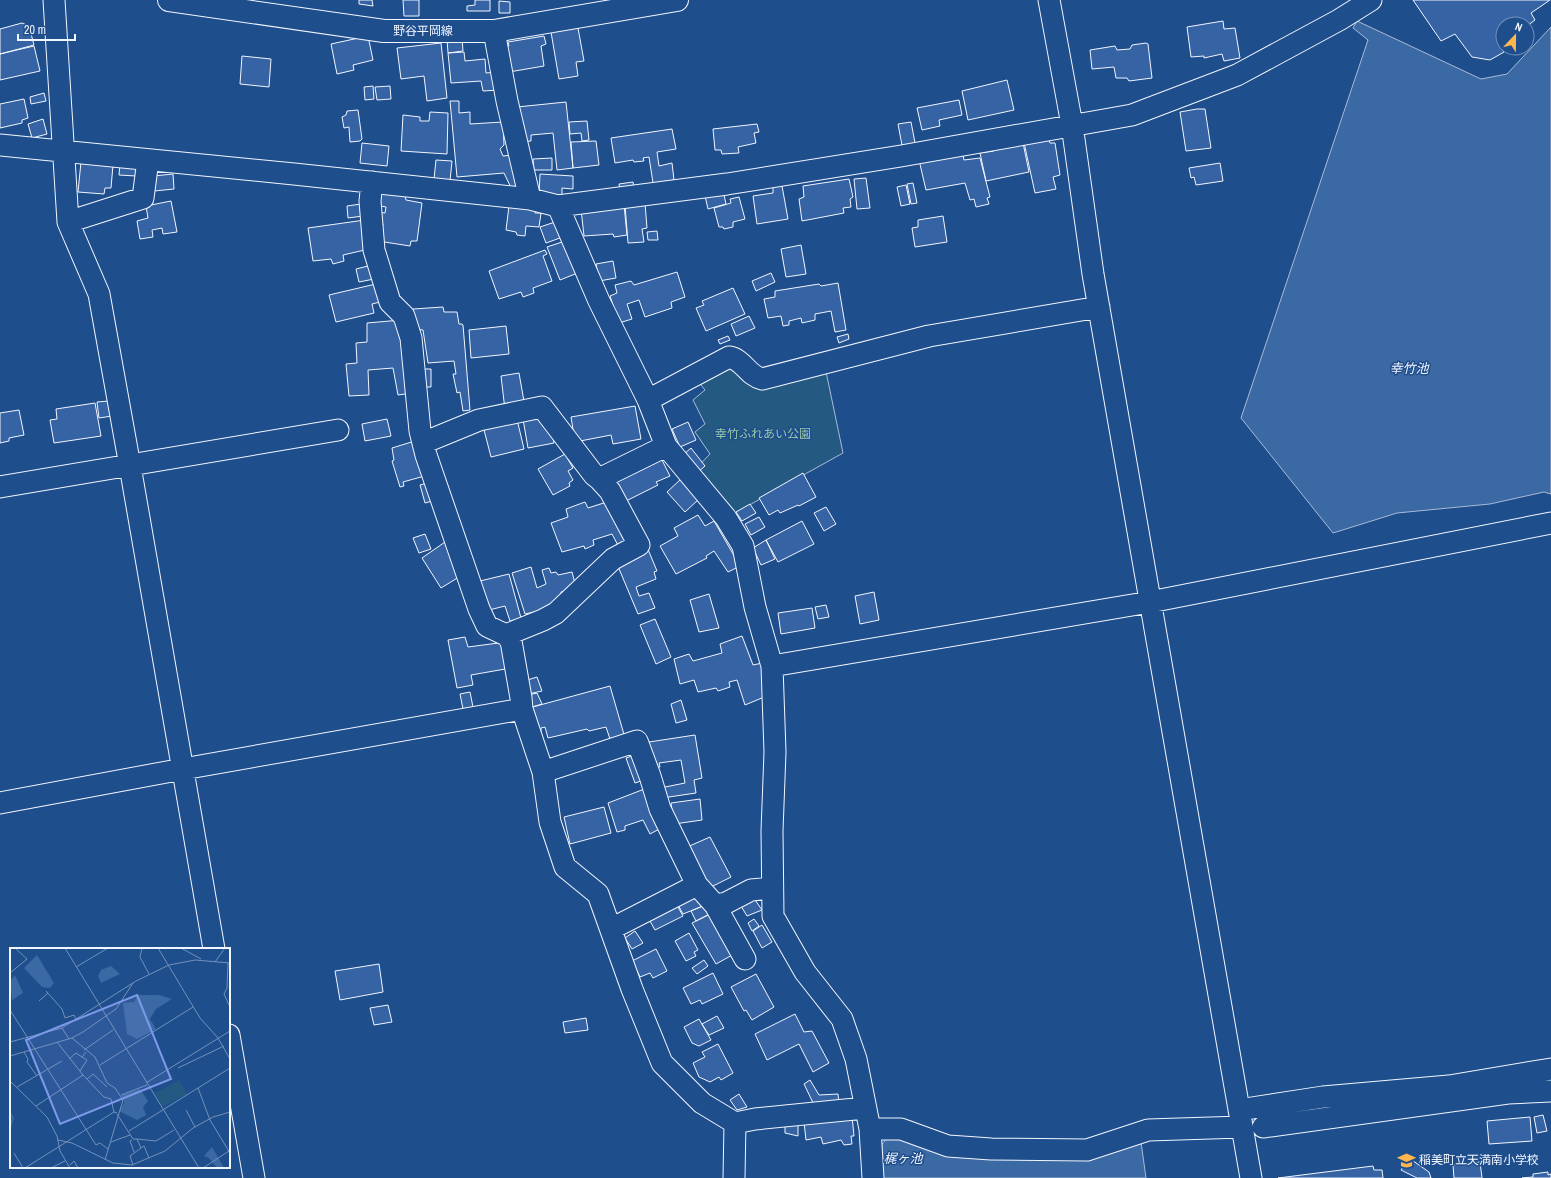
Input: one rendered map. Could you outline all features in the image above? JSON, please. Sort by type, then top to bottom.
[{"type":"main road","name":"野谷平岡線","points":[[169,0],[384,31],[494,31],[609,13],[677,0]]},
{"type":"street","points":[[54,0],[68,222],[99,294],[214,948]]},
{"type":"street","points":[[1049,0],[1072,125],[1099,306],[1251,1178]]},
{"type":"street","points":[[0,145],[530,199],[558,206],[726,184],[871,161],[1132,115],[1236,75],[1339,20],[1372,0]]},
{"type":"street","points":[[494,31],[507,101],[530,199]]},
{"type":"street","points":[[68,222],[143,198],[148,160]]},
{"type":"street","points":[[372,182],[370,201],[374,250],[390,302],[404,316],[410,338],[423,443],[479,609],[487,626],[506,634],[511,641],[522,709],[543,772],[550,822],[565,867],[598,894],[632,989],[662,1063],[702,1103],[735,1123],[755,1119],[865,1108]]},
{"type":"street","points":[[558,206],[599,301],[648,400],[666,446],[726,518],[743,546],[756,607],[772,666],[774,752],[772,831],[773,916],[805,972],[842,1019],[856,1059],[870,1129],[873,1178]]},
{"type":"street","points":[[648,400],[729,357],[736,358],[756,378],[762,379],[929,336],[1099,306]]},
{"type":"street","points":[[423,443],[479,420],[542,407],[594,475],[610,491],[639,545],[613,560],[556,613],[543,620],[506,634]]},
{"type":"street","points":[[0,487],[338,430]]},
{"type":"street","points":[[599,479],[666,446]]},
{"type":"street","points":[[772,666],[1150,602],[1551,524]]},
{"type":"street","points":[[0,803],[182,769],[522,709]]},
{"type":"street","points":[[543,772],[637,741],[660,809],[697,885],[715,905],[745,959]]},
{"type":"street","points":[[610,929],[697,885]]},
{"type":"street","points":[[715,905],[726,903],[751,890],[772,888]]},
{"type":"street","points":[[230,1041],[254,1178]]},
{"type":"street","points":[[870,1129],[901,1129],[948,1146],[991,1149],[1087,1150],[1148,1130],[1240,1119],[1323,1097],[1449,1086],[1551,1069]]},
{"type":"street","points":[[1263,1127],[1508,1093],[1551,1091]]},
{"type":"street","points":[[734,1178],[735,1123]]},
{"type":"green space","name":"幸竹ふれあい公園","points":[[736,358],[762,379],[824,362],[843,453],[726,518],[690,475],[710,454],[695,432],[705,424],[693,400],[705,390],[694,376]]},
{"type":"water","name":"幸竹池","points":[[1357,21],[1481,79],[1507,74],[1524,56],[1535,56],[1535,44],[1551,27],[1551,494],[1544,492],[1490,504],[1397,513],[1333,533],[1241,418],[1368,40],[1353,28]]},
{"type":"water","name":"梶ヶ池","points":[[890,1135],[940,1149],[1141,1142],[1146,1178],[881,1178],[882,1144]]},
{"type":"building","points":[[359,0],[372,0],[373,6],[359,4]]},
{"type":"building","points":[[403,0],[419,0],[419,16],[404,16]]},
{"type":"building","points":[[475,0],[490,0],[490,11],[467,11],[467,6],[475,5]]},
{"type":"building","points":[[1413,0],[1550,0],[1531,13],[1533,16],[1495,16],[1495,56],[1497,56],[1490,60],[1472,57],[1455,34],[1441,41]]},
{"type":"building","points":[[499,1],[510,2],[510,13],[499,13]]},
{"type":"building","points":[[1223,21],[1224,29],[1235,28],[1240,58],[1224,61],[1222,54],[1204,58],[1204,56],[1191,57],[1187,27]]},
{"type":"building","points":[[22,23],[29,26],[34,45],[0,54],[0,29]]},
{"type":"building","points":[[578,28],[584,61],[576,62],[578,76],[559,79],[551,32]]},
{"type":"building","points":[[368,36],[373,60],[353,65],[354,70],[337,74],[331,44]]},
{"type":"building","points":[[544,36],[546,44],[541,46],[544,66],[509,72],[505,47],[509,46],[508,42]]},
{"type":"building","points":[[462,38],[463,51],[448,53],[447,39]]},
{"type":"building","points":[[441,43],[447,98],[427,101],[424,76],[401,79],[397,48]]},
{"type":"building","points":[[1148,44],[1152,78],[1129,81],[1127,78],[1116,78],[1114,67],[1092,69],[1090,50],[1115,46],[1117,50],[1130,49],[1132,45]]},
{"type":"building","points":[[34,46],[40,71],[0,80],[0,54]]},
{"type":"building","points":[[464,52],[465,61],[485,59],[486,73],[497,72],[499,90],[483,91],[481,81],[451,83],[448,53]]},
{"type":"building","points":[[242,56],[271,59],[269,87],[240,84]]},
{"type":"building","points":[[1007,80],[1014,110],[968,120],[962,91]]},
{"type":"building","points":[[373,86],[374,99],[365,100],[364,87]]},
{"type":"building","points":[[390,86],[391,99],[377,100],[375,87]]},
{"type":"building","points":[[44,93],[46,101],[31,104],[30,97]]},
{"type":"building","points":[[24,99],[28,118],[22,120],[22,123],[0,128],[0,104]]},
{"type":"building","points":[[959,100],[962,115],[939,120],[940,126],[922,130],[917,108]]},
{"type":"building","points":[[450,101],[459,101],[459,113],[470,112],[470,124],[503,122],[504,145],[500,149],[503,156],[512,155],[523,189],[513,192],[504,173],[457,177]]},
{"type":"building","points":[[566,102],[573,168],[557,170],[553,133],[531,135],[531,141],[521,142],[517,107]]},
{"type":"building","points":[[1205,109],[1211,148],[1186,151],[1180,112]]},
{"type":"building","points":[[358,110],[362,139],[360,141],[350,142],[349,127],[344,128],[342,117],[346,115],[347,111]]},
{"type":"building","points":[[430,112],[448,113],[447,154],[401,151],[403,115],[420,117],[420,121],[429,121]]},
{"type":"building","points":[[43,119],[47,134],[32,138],[28,124]]},
{"type":"building","points":[[587,121],[589,140],[582,141],[581,133],[570,134],[569,122]]},
{"type":"building","points":[[911,122],[916,148],[904,156],[898,124]]},
{"type":"building","points":[[757,124],[759,132],[754,133],[756,143],[738,147],[739,153],[722,154],[721,150],[715,150],[713,129]]},
{"type":"building","points":[[672,129],[676,149],[657,152],[659,166],[672,163],[674,180],[653,183],[649,157],[643,158],[644,161],[634,162],[633,160],[615,163],[611,138]]},
{"type":"building","points":[[1046,133],[1050,143],[1055,143],[1060,175],[1053,177],[1056,189],[1035,193],[1023,138]]},
{"type":"building","points":[[1022,138],[1029,172],[986,181],[980,153],[994,151],[994,144]]},
{"type":"building","points":[[596,141],[599,165],[573,168],[571,142]]},
{"type":"building","points":[[362,143],[389,146],[387,166],[360,163]]},
{"type":"building","points":[[962,150],[964,160],[980,158],[990,197],[987,198],[989,204],[976,207],[974,199],[970,200],[965,183],[926,190],[919,160]]},
{"type":"building","points":[[552,158],[552,170],[534,170],[533,159]]},
{"type":"building","points":[[436,160],[452,161],[450,181],[434,179]]},
{"type":"building","points":[[81,162],[113,165],[111,188],[105,188],[104,194],[78,192]]},
{"type":"building","points":[[120,163],[137,165],[136,176],[119,175]]},
{"type":"building","points":[[1220,163],[1223,181],[1196,185],[1194,177],[1191,178],[1189,168]]},
{"type":"building","points":[[173,174],[174,189],[154,191],[153,176]]},
{"type":"building","points":[[540,174],[573,176],[573,189],[562,188],[562,195],[539,194]]},
{"type":"building","points":[[866,178],[870,208],[857,209],[854,179]]},
{"type":"building","points":[[849,179],[853,197],[850,199],[851,207],[843,208],[844,213],[802,221],[799,199],[804,197],[803,186]]},
{"type":"building","points":[[633,182],[634,189],[620,191],[619,184]]},
{"type":"building","points":[[913,183],[917,203],[911,204],[907,184]]},
{"type":"building","points":[[906,185],[910,204],[901,206],[897,187]]},
{"type":"building","points":[[782,186],[788,219],[757,224],[753,196],[773,193],[773,187]]},
{"type":"building","points":[[378,192],[405,196],[406,200],[422,203],[417,241],[411,241],[410,246],[378,241],[383,224],[375,223],[377,212],[385,213],[386,207],[375,205]]},
{"type":"building","points":[[715,193],[715,196],[724,195],[726,204],[708,209],[705,196]]},
{"type":"building","points":[[739,197],[745,219],[733,222],[733,227],[724,229],[723,227],[719,227],[714,208],[731,203],[730,199]]},
{"type":"building","points":[[171,201],[177,232],[163,234],[162,228],[152,230],[153,237],[140,239],[137,221],[148,218],[146,206]]},
{"type":"building","points":[[645,203],[647,228],[642,229],[644,242],[628,243],[625,205]]},
{"type":"building","points":[[361,204],[363,216],[348,218],[347,206]]},
{"type":"building","points":[[624,205],[627,235],[614,237],[613,234],[584,236],[581,209]]},
{"type":"building","points":[[509,206],[535,209],[535,213],[541,213],[539,227],[526,226],[525,236],[517,235],[516,232],[506,230]]},
{"type":"building","points":[[943,216],[947,242],[915,247],[912,228],[918,227],[918,220]]},
{"type":"building","points":[[365,220],[369,249],[343,255],[344,261],[333,264],[331,259],[313,261],[308,228]]},
{"type":"building","points":[[555,222],[560,238],[546,243],[540,227]]},
{"type":"building","points":[[657,231],[658,240],[648,240],[647,232]]},
{"type":"building","points":[[568,240],[580,272],[560,280],[547,247]]},
{"type":"building","points":[[801,245],[806,274],[786,277],[781,249]]},
{"type":"building","points":[[545,250],[547,254],[543,256],[552,281],[533,288],[534,293],[523,297],[521,292],[499,299],[489,271]]},
{"type":"building","points":[[613,261],[616,278],[599,281],[596,264]]},
{"type":"building","points":[[372,265],[374,279],[359,282],[356,269]]},
{"type":"building","points":[[677,272],[685,297],[671,302],[672,308],[645,317],[639,300],[627,304],[632,319],[619,323],[610,296],[617,293],[615,285],[631,281],[634,285]]},
{"type":"building","points":[[771,273],[775,282],[756,291],[752,281]]},
{"type":"building","points":[[380,283],[384,301],[372,304],[374,313],[336,322],[329,295]]},
{"type":"building","points":[[838,283],[846,330],[835,332],[831,311],[815,314],[815,320],[802,323],[801,318],[789,321],[789,325],[783,326],[781,316],[768,318],[764,299],[775,297],[775,291],[819,284],[821,286]]},
{"type":"building","points":[[733,288],[745,314],[706,331],[696,308],[704,305],[702,301]]},
{"type":"building","points":[[443,307],[444,312],[457,312],[459,324],[463,325],[470,410],[463,411],[460,392],[457,393],[453,374],[456,374],[454,361],[428,363],[423,330],[414,329],[413,309]]},
{"type":"building","points":[[749,316],[755,328],[736,336],[731,324]]},
{"type":"building","points":[[401,320],[412,393],[398,395],[393,368],[368,370],[369,395],[349,396],[346,364],[357,363],[356,343],[367,342],[367,323]]},
{"type":"building","points":[[506,326],[509,354],[471,358],[469,330]]},
{"type":"building","points":[[848,334],[849,339],[839,343],[837,337]]},
{"type":"building","points":[[728,336],[730,340],[720,344],[718,340]]},
{"type":"building","points":[[424,369],[431,369],[431,387],[424,387]]},
{"type":"building","points":[[519,373],[525,407],[505,410],[501,376]]},
{"type":"building","points":[[109,401],[112,416],[99,418],[97,402]]},
{"type":"building","points":[[95,403],[101,436],[54,443],[50,420],[57,419],[56,409]]},
{"type":"building","points":[[635,406],[641,439],[613,444],[611,435],[575,442],[571,417]]},
{"type":"building","points":[[19,410],[24,435],[9,438],[9,441],[0,443],[0,413]]},
{"type":"building","points":[[516,415],[524,449],[491,457],[482,422]]},
{"type":"building","points":[[544,415],[551,425],[554,443],[528,448],[523,419]]},
{"type":"building","points":[[387,419],[391,436],[365,441],[362,424]]},
{"type":"building","points":[[688,422],[696,440],[680,447],[672,429]]},
{"type":"building","points":[[418,440],[428,475],[403,482],[404,486],[400,487],[392,461],[394,460],[392,448]]},
{"type":"building","points":[[691,448],[705,466],[697,473],[683,455]]},
{"type":"building","points":[[565,454],[573,468],[568,471],[573,480],[569,483],[570,486],[553,495],[538,469]]},
{"type":"building","points":[[660,456],[670,476],[656,482],[658,485],[626,501],[614,478]]},
{"type":"building","points":[[803,473],[816,497],[799,506],[798,505],[780,513],[778,510],[769,515],[759,498]]},
{"type":"building","points":[[681,479],[699,499],[685,512],[667,492]]},
{"type":"building","points":[[431,482],[436,500],[425,503],[420,485]]},
{"type":"building","points":[[613,500],[633,545],[621,551],[612,534],[593,540],[594,545],[585,549],[584,546],[562,552],[551,523],[568,517],[566,509],[585,502],[588,508]]},
{"type":"building","points":[[750,504],[756,513],[742,521],[736,512]]},
{"type":"building","points":[[826,507],[836,524],[824,531],[814,513]]},
{"type":"building","points":[[698,515],[705,526],[714,521],[740,566],[728,572],[714,551],[706,556],[707,558],[676,574],[660,546],[678,536],[674,528]]},
{"type":"building","points":[[759,517],[765,527],[751,535],[745,524]]},
{"type":"building","points":[[802,521],[814,544],[778,562],[766,540]]},
{"type":"building","points":[[425,534],[431,549],[419,553],[413,538]]},
{"type":"building","points":[[766,540],[775,559],[761,565],[753,548]]},
{"type":"building","points":[[445,542],[459,577],[441,588],[422,558]]},
{"type":"building","points":[[647,547],[657,571],[654,572],[656,579],[636,587],[639,596],[649,593],[655,608],[638,614],[617,564]]},
{"type":"building","points":[[531,567],[537,588],[546,584],[542,570],[549,568],[551,573],[556,572],[558,575],[572,572],[576,587],[561,592],[562,598],[536,616],[534,612],[525,614],[512,573]]},
{"type":"building","points":[[509,574],[521,618],[510,621],[505,606],[489,610],[480,581]]},
{"type":"building","points":[[874,592],[879,620],[860,624],[855,596]]},
{"type":"building","points":[[709,594],[719,628],[699,632],[690,600]]},
{"type":"building","points":[[826,605],[829,617],[818,619],[815,607]]},
{"type":"building","points":[[812,608],[815,628],[781,634],[778,613]]},
{"type":"building","points":[[655,619],[671,657],[656,664],[640,625]]},
{"type":"building","points":[[742,636],[753,665],[762,663],[769,695],[745,705],[737,680],[729,682],[730,687],[718,691],[716,688],[698,692],[694,680],[680,684],[674,659],[689,654],[693,661],[722,653],[720,644]]},
{"type":"building","points":[[465,637],[468,647],[506,642],[511,668],[471,675],[473,685],[457,688],[448,640]]},
{"type":"building","points":[[537,677],[542,691],[528,694],[524,681]]},
{"type":"building","points":[[610,686],[625,738],[611,742],[606,727],[589,731],[587,729],[548,738],[545,727],[541,728],[541,732],[536,733],[529,708]]},
{"type":"building","points":[[470,692],[473,707],[463,709],[460,694]]},
{"type":"building","points":[[537,693],[542,704],[529,708],[525,696]]},
{"type":"building","points":[[681,700],[687,720],[676,723],[671,704]]},
{"type":"building","points":[[695,735],[702,778],[694,780],[696,793],[662,798],[660,788],[685,783],[681,760],[659,763],[660,767],[653,768],[649,742]]},
{"type":"building","points":[[638,754],[647,779],[635,783],[626,758]]},
{"type":"building","points":[[647,788],[663,827],[650,834],[643,820],[625,826],[625,830],[617,832],[608,803]]},
{"type":"building","points":[[700,799],[702,820],[674,824],[671,803]]},
{"type":"building","points":[[604,807],[611,833],[570,844],[564,817]]},
{"type":"building","points":[[710,837],[731,877],[711,887],[685,848]]},
{"type":"building","points":[[697,893],[703,906],[683,914],[677,903]]},
{"type":"building","points":[[751,894],[762,910],[747,916],[738,901]]},
{"type":"building","points":[[674,900],[683,916],[655,930],[646,914]]},
{"type":"building","points":[[705,905],[710,914],[696,921],[691,911]]},
{"type":"building","points":[[710,914],[734,954],[716,964],[692,923]]},
{"type":"building","points":[[754,919],[759,926],[752,931],[748,923]]},
{"type":"building","points":[[762,925],[772,942],[762,948],[753,931]]},
{"type":"building","points":[[635,931],[643,943],[632,949],[625,938]]},
{"type":"building","points":[[689,933],[698,950],[694,952],[696,956],[686,961],[675,941]]},
{"type":"building","points":[[656,949],[667,971],[653,978],[650,973],[640,977],[632,961]]},
{"type":"building","points":[[704,960],[708,966],[697,974],[692,968]]},
{"type":"building","points":[[379,964],[383,992],[340,1000],[335,971]]},
{"type":"building","points":[[713,973],[723,994],[702,1004],[700,1000],[691,1004],[683,988]]},
{"type":"building","points":[[756,974],[774,1007],[752,1020],[746,1010],[744,1011],[731,987]]},
{"type":"building","points":[[388,1005],[392,1022],[374,1025],[370,1008]]},
{"type":"building","points":[[795,1014],[804,1032],[812,1031],[829,1063],[813,1072],[799,1044],[767,1060],[755,1034]]},
{"type":"building","points":[[717,1016],[724,1028],[709,1035],[702,1024]]},
{"type":"building","points":[[586,1018],[588,1030],[565,1033],[563,1022]]},
{"type":"building","points":[[699,1019],[711,1040],[699,1046],[692,1043],[684,1027]]},
{"type":"building","points":[[718,1044],[733,1073],[721,1080],[719,1077],[710,1082],[699,1077],[693,1063],[705,1057],[702,1052]]},
{"type":"building","points":[[810,1080],[819,1095],[838,1094],[839,1104],[815,1107],[804,1084]]},
{"type":"building","points":[[739,1094],[747,1107],[737,1110],[730,1100]]},
{"type":"building","points":[[1543,1115],[1547,1131],[1537,1133],[1534,1117]]},
{"type":"building","points":[[852,1116],[854,1136],[851,1136],[852,1144],[844,1145],[841,1140],[823,1144],[821,1137],[806,1140],[804,1122]]},
{"type":"building","points":[[1530,1117],[1532,1141],[1489,1144],[1487,1121]]},
{"type":"building","points":[[785,1121],[798,1122],[798,1136],[785,1133]]},
{"type":"building","points":[[1409,1158],[1429,1172],[1431,1178],[1417,1178],[1401,1170]]},
{"type":"building","points":[[1480,1162],[1482,1178],[1454,1178],[1453,1165]]},
{"type":"building","points":[[1373,1166],[1374,1170],[1382,1170],[1383,1178],[1278,1178]]},
{"type":"building","points":[[1548,1172],[1548,1175],[1551,1174],[1551,1178],[1522,1178],[1533,1177],[1533,1174]]},
{"type":"place","name":"稲美町立天満南小学校","points":[[1406,1160]]}]
